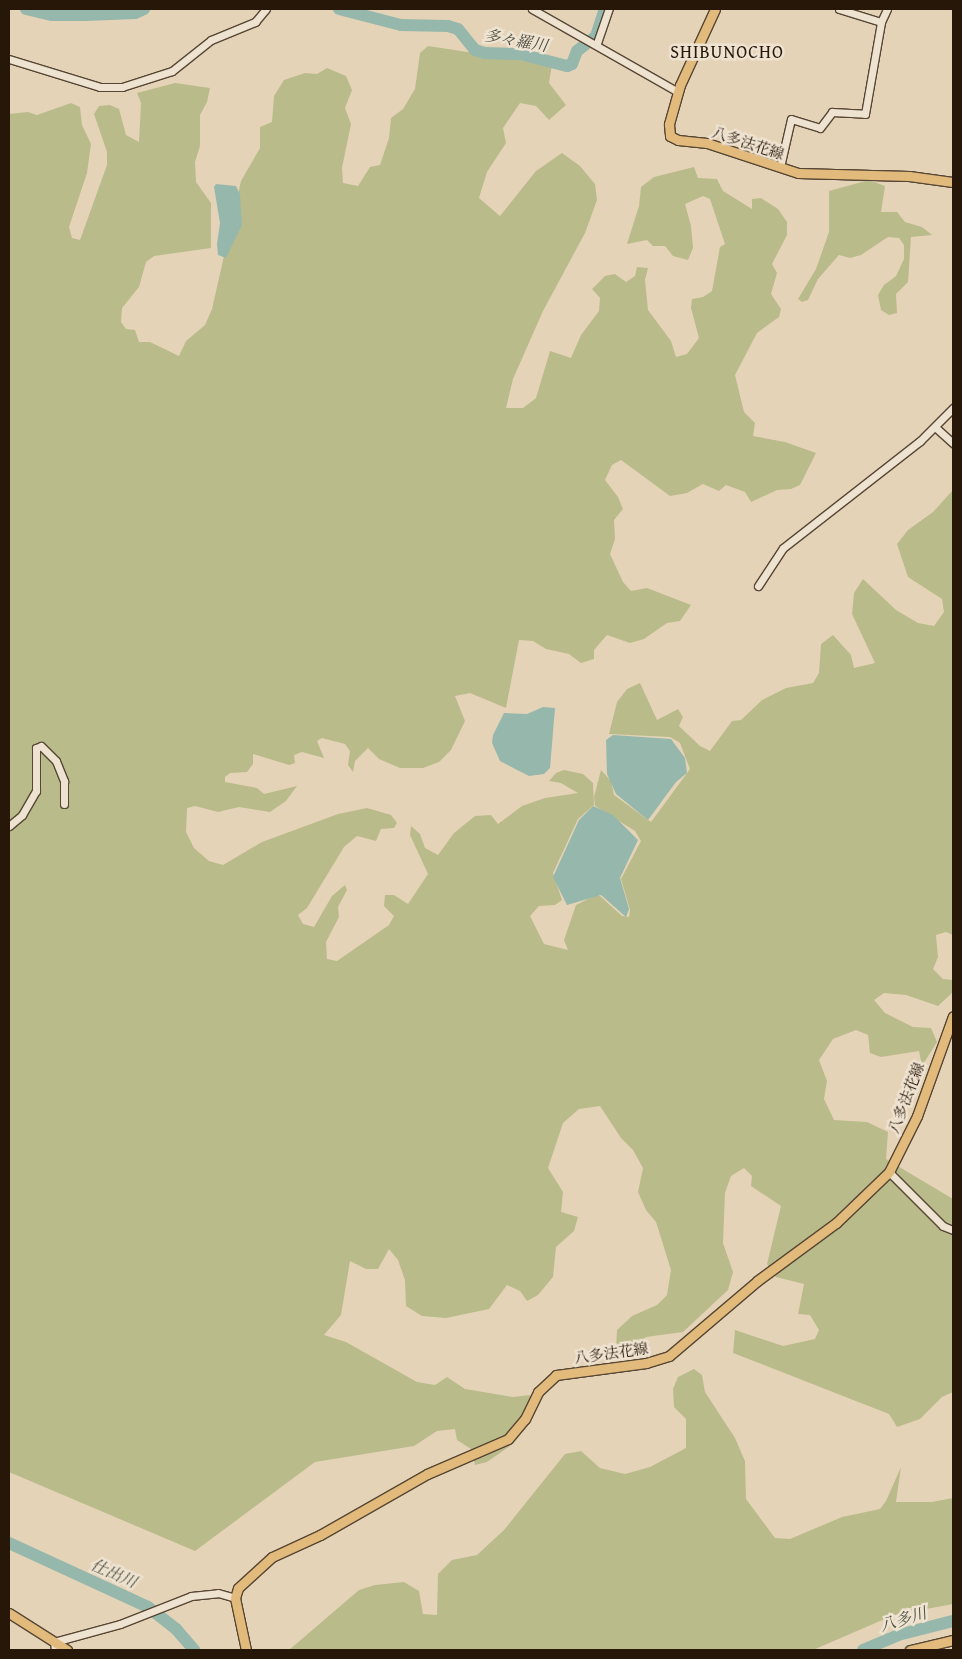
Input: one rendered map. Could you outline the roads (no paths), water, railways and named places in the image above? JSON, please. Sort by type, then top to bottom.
[{"type":"main road","name":"八多法花線","points":[[715,9],[678,92],[669,124],[670,136],[678,140],[707,143],[780,167],[809,174],[830,172],[898,175],[953,182]]},
{"type":"main road","name":"八多法花線","points":[[235,1598],[238,1588],[250,1574],[272,1557],[320,1535],[427,1474],[508,1439],[525,1419],[538,1392],[556,1375],[646,1363],[669,1356],[757,1281],[836,1224],[889,1172],[917,1116],[953,1016]]},
{"type":"main road","points":[[235,1598],[246,1650]]},
{"type":"main road","points":[[9,1613],[55,1646],[67,1650]]},
{"type":"main road","points":[[910,1650],[930,1647],[953,1640]]},
{"type":"street","points":[[9,59],[100,87],[122,87],[172,71],[212,40],[256,22],[266,9]]},
{"type":"street","points":[[532,9],[593,41],[678,92]]},
{"type":"street","points":[[593,41],[609,9]]},
{"type":"street","points":[[839,9],[881,22]]},
{"type":"street","points":[[780,167],[791,119],[820,128],[832,112],[865,114],[881,22],[888,9]]},
{"type":"street","points":[[758,586],[783,548],[935,427],[953,408]]},
{"type":"street","points":[[935,427],[953,443]]},
{"type":"street","points":[[9,826],[22,815],[36,791],[36,748],[41,746],[56,761],[64,781],[64,804]]},
{"type":"street","points":[[889,1172],[943,1226],[953,1230]]},
{"type":"street","points":[[55,1646],[204,1593],[235,1598]]},
{"type":"water","points":[[216,184],[236,186],[240,194],[242,225],[226,258],[218,255],[217,244],[220,223],[214,187]]},
{"type":"water","points":[[543,707],[555,708],[550,768],[544,774],[529,776],[500,761],[492,743],[493,735],[504,713],[527,714]]},
{"type":"water","points":[[613,735],[671,739],[685,758],[687,773],[676,782],[648,820],[616,794],[607,774],[606,740]]},
{"type":"water","points":[[593,806],[613,815],[638,840],[620,878],[629,909],[626,917],[601,895],[567,905],[553,877],[579,820]]},
{"type":"waterway","name":"多々羅川","points":[[26,9],[52,15],[135,13],[144,9]]},
{"type":"waterway","name":"多々羅川","points":[[339,9],[401,25],[448,26],[458,29],[475,50],[485,53],[520,54],[567,66],[572,64],[577,51],[596,36],[605,9]]},
{"type":"waterway","name":"仕出川","points":[[9,1543],[148,1607],[176,1629],[194,1650]]},
{"type":"waterway","name":"八多川","points":[[863,1650],[898,1635],[953,1621]]},
{"type":"district","name":"SHIBUNOCHO","points":[[727,52]]}]
